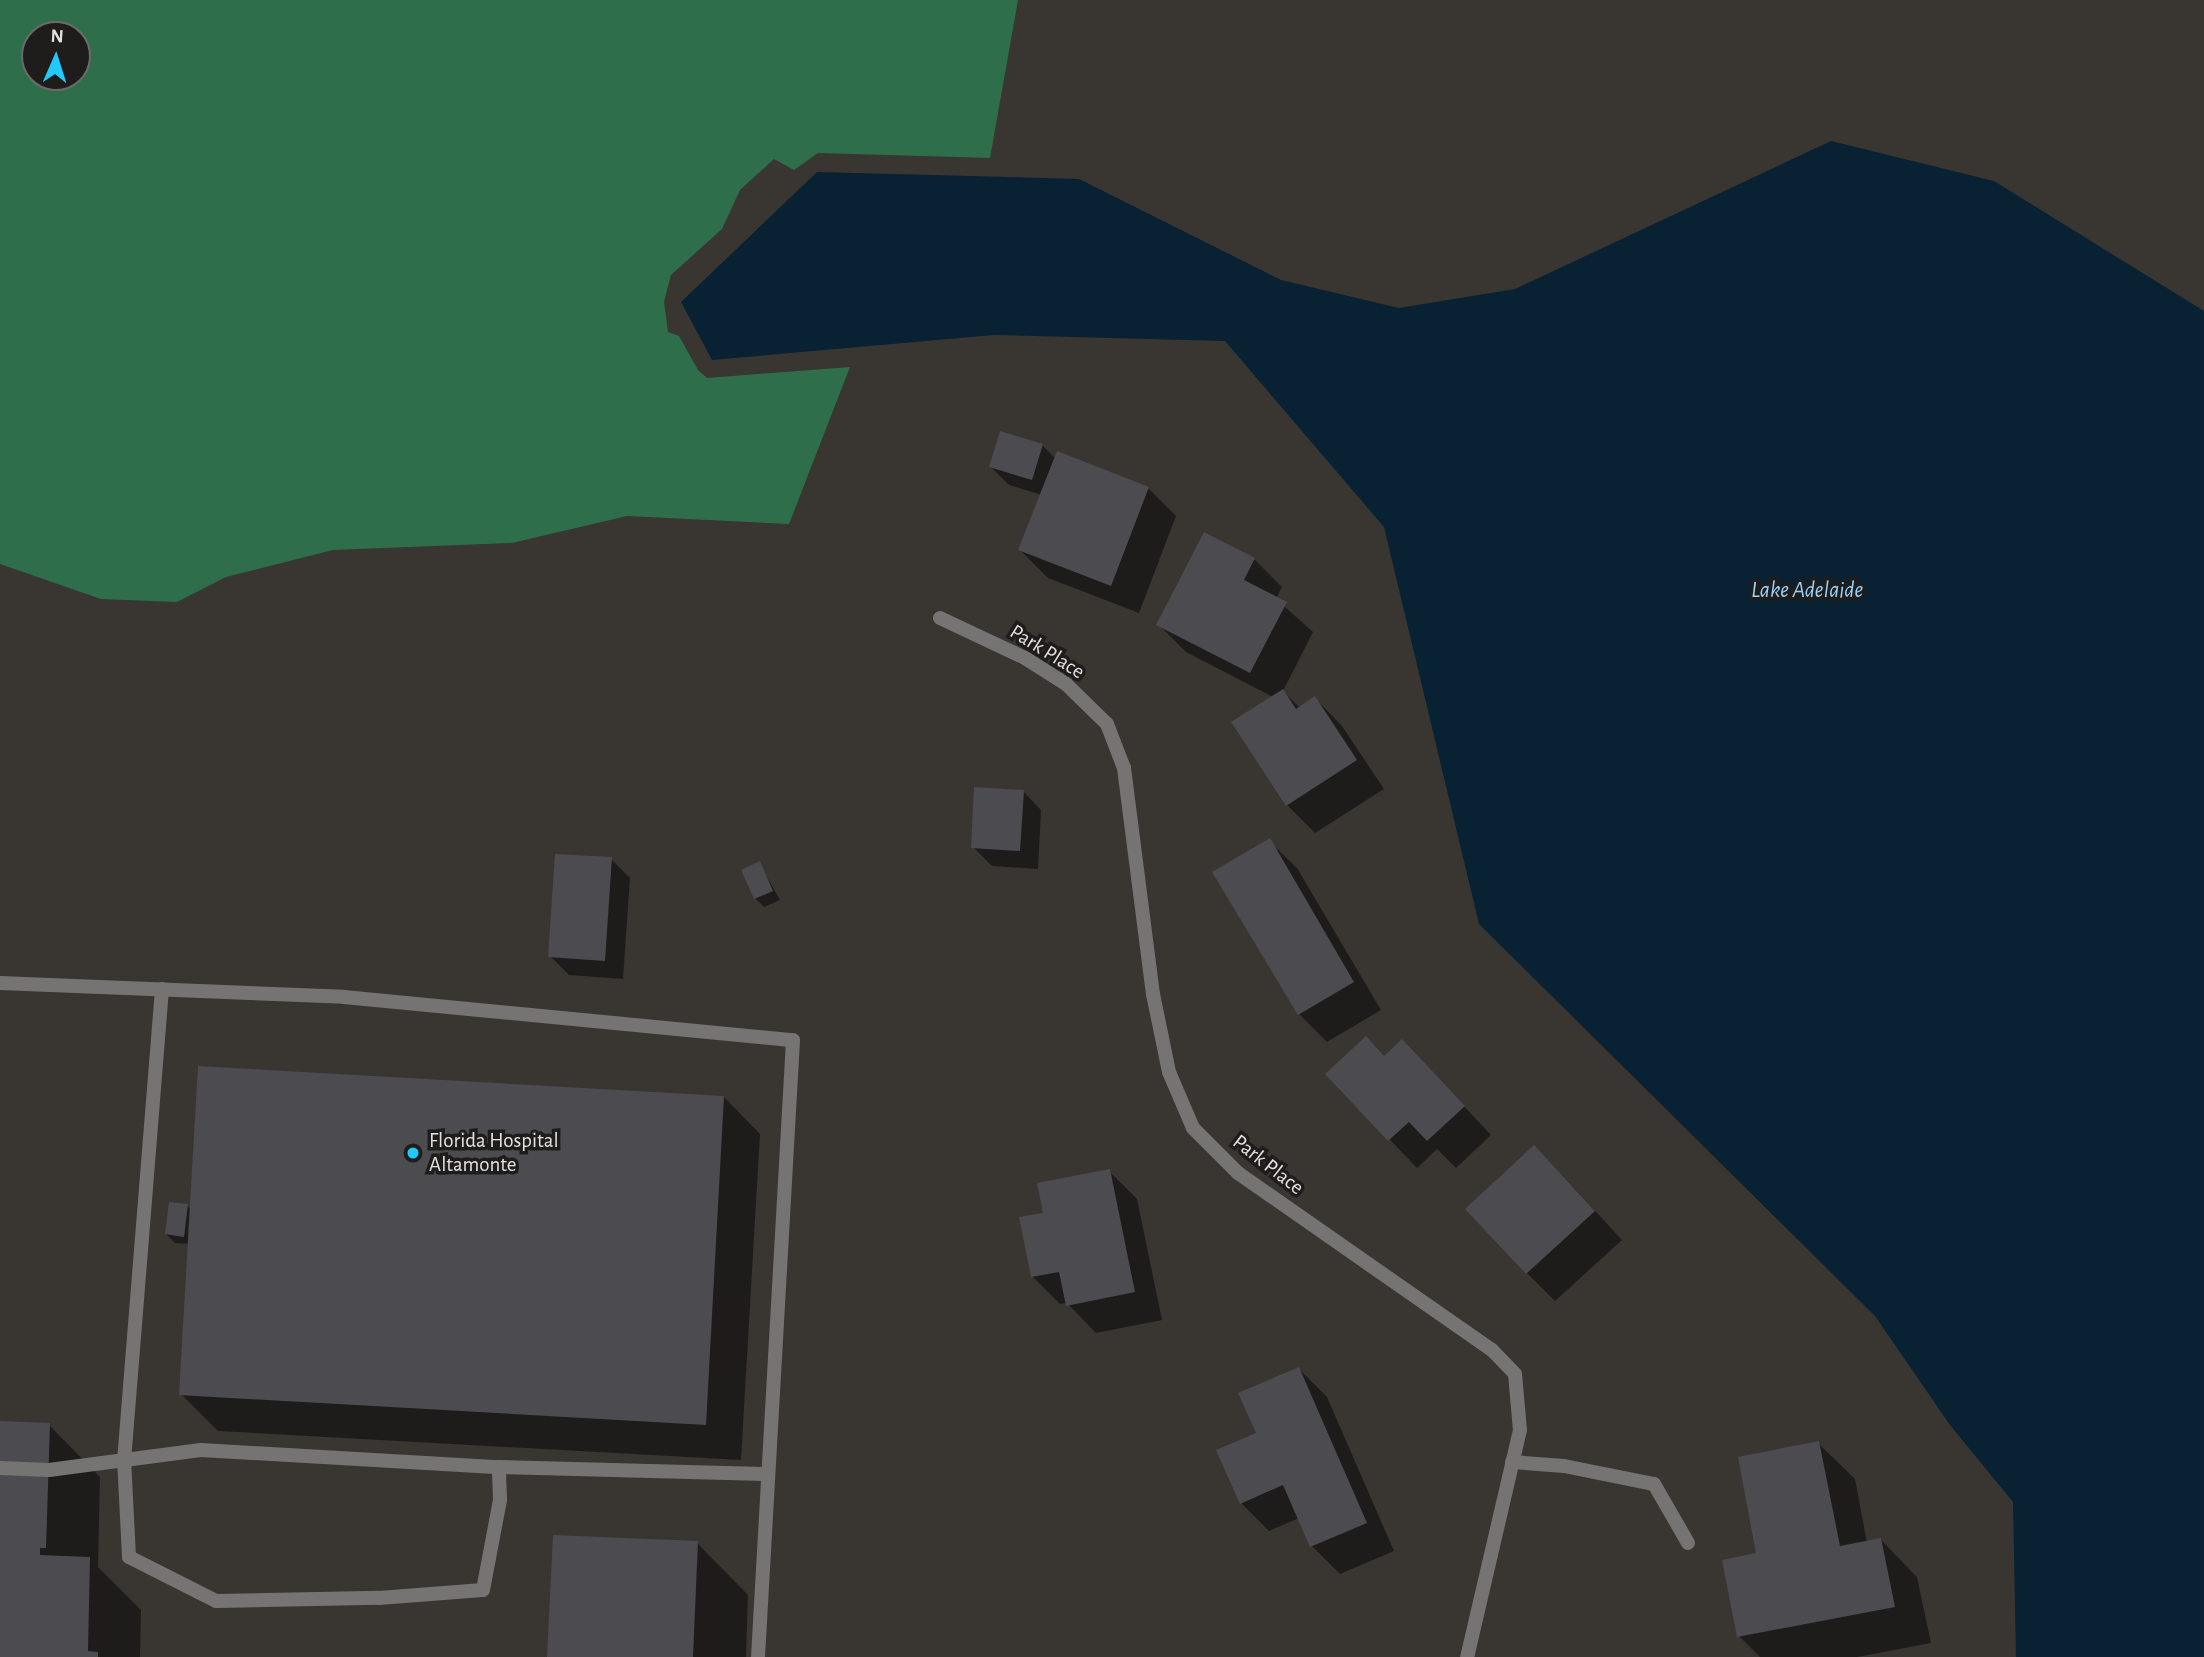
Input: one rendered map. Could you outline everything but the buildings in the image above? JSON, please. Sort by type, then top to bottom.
[{"type":"street","name":"Park Place","points":[[940,618],[1056,677],[1107,724],[1124,768],[1153,994],[1169,1072],[1193,1128],[1238,1174],[1492,1350],[1515,1374],[1520,1430],[1467,1657]]},
{"type":"street","points":[[0,983],[344,997],[793,1040],[758,1657]]},
{"type":"street","points":[[162,989],[124,1458],[129,1557],[216,1601],[379,1598],[483,1590],[500,1500],[499,1467]]},
{"type":"street","points":[[0,1468],[49,1470],[124,1458],[201,1450],[499,1467],[768,1474]]},
{"type":"street","points":[[1512,1462],[1564,1466],[1654,1484],[1688,1544]]},
{"type":"green space","points":[[0,0],[1018,0],[990,158],[818,153],[794,170],[774,159],[740,190],[722,229],[671,275],[664,302],[668,332],[679,336],[698,370],[707,378],[850,367],[789,524],[627,516],[512,543],[333,550],[226,577],[177,602],[101,599],[0,564]]},
{"type":"water","name":"Lake Adelaide","points":[[1831,141],[1994,181],[2204,311],[2204,1657],[2016,1657],[2013,1502],[1950,1425],[1875,1316],[1479,924],[1384,527],[1225,341],[994,335],[712,360],[681,302],[817,172],[1079,179],[1281,280],[1399,308],[1515,289]]},
{"type":"place","name":"Florida Hospital Altamonte","points":[[413,1153]]}]
